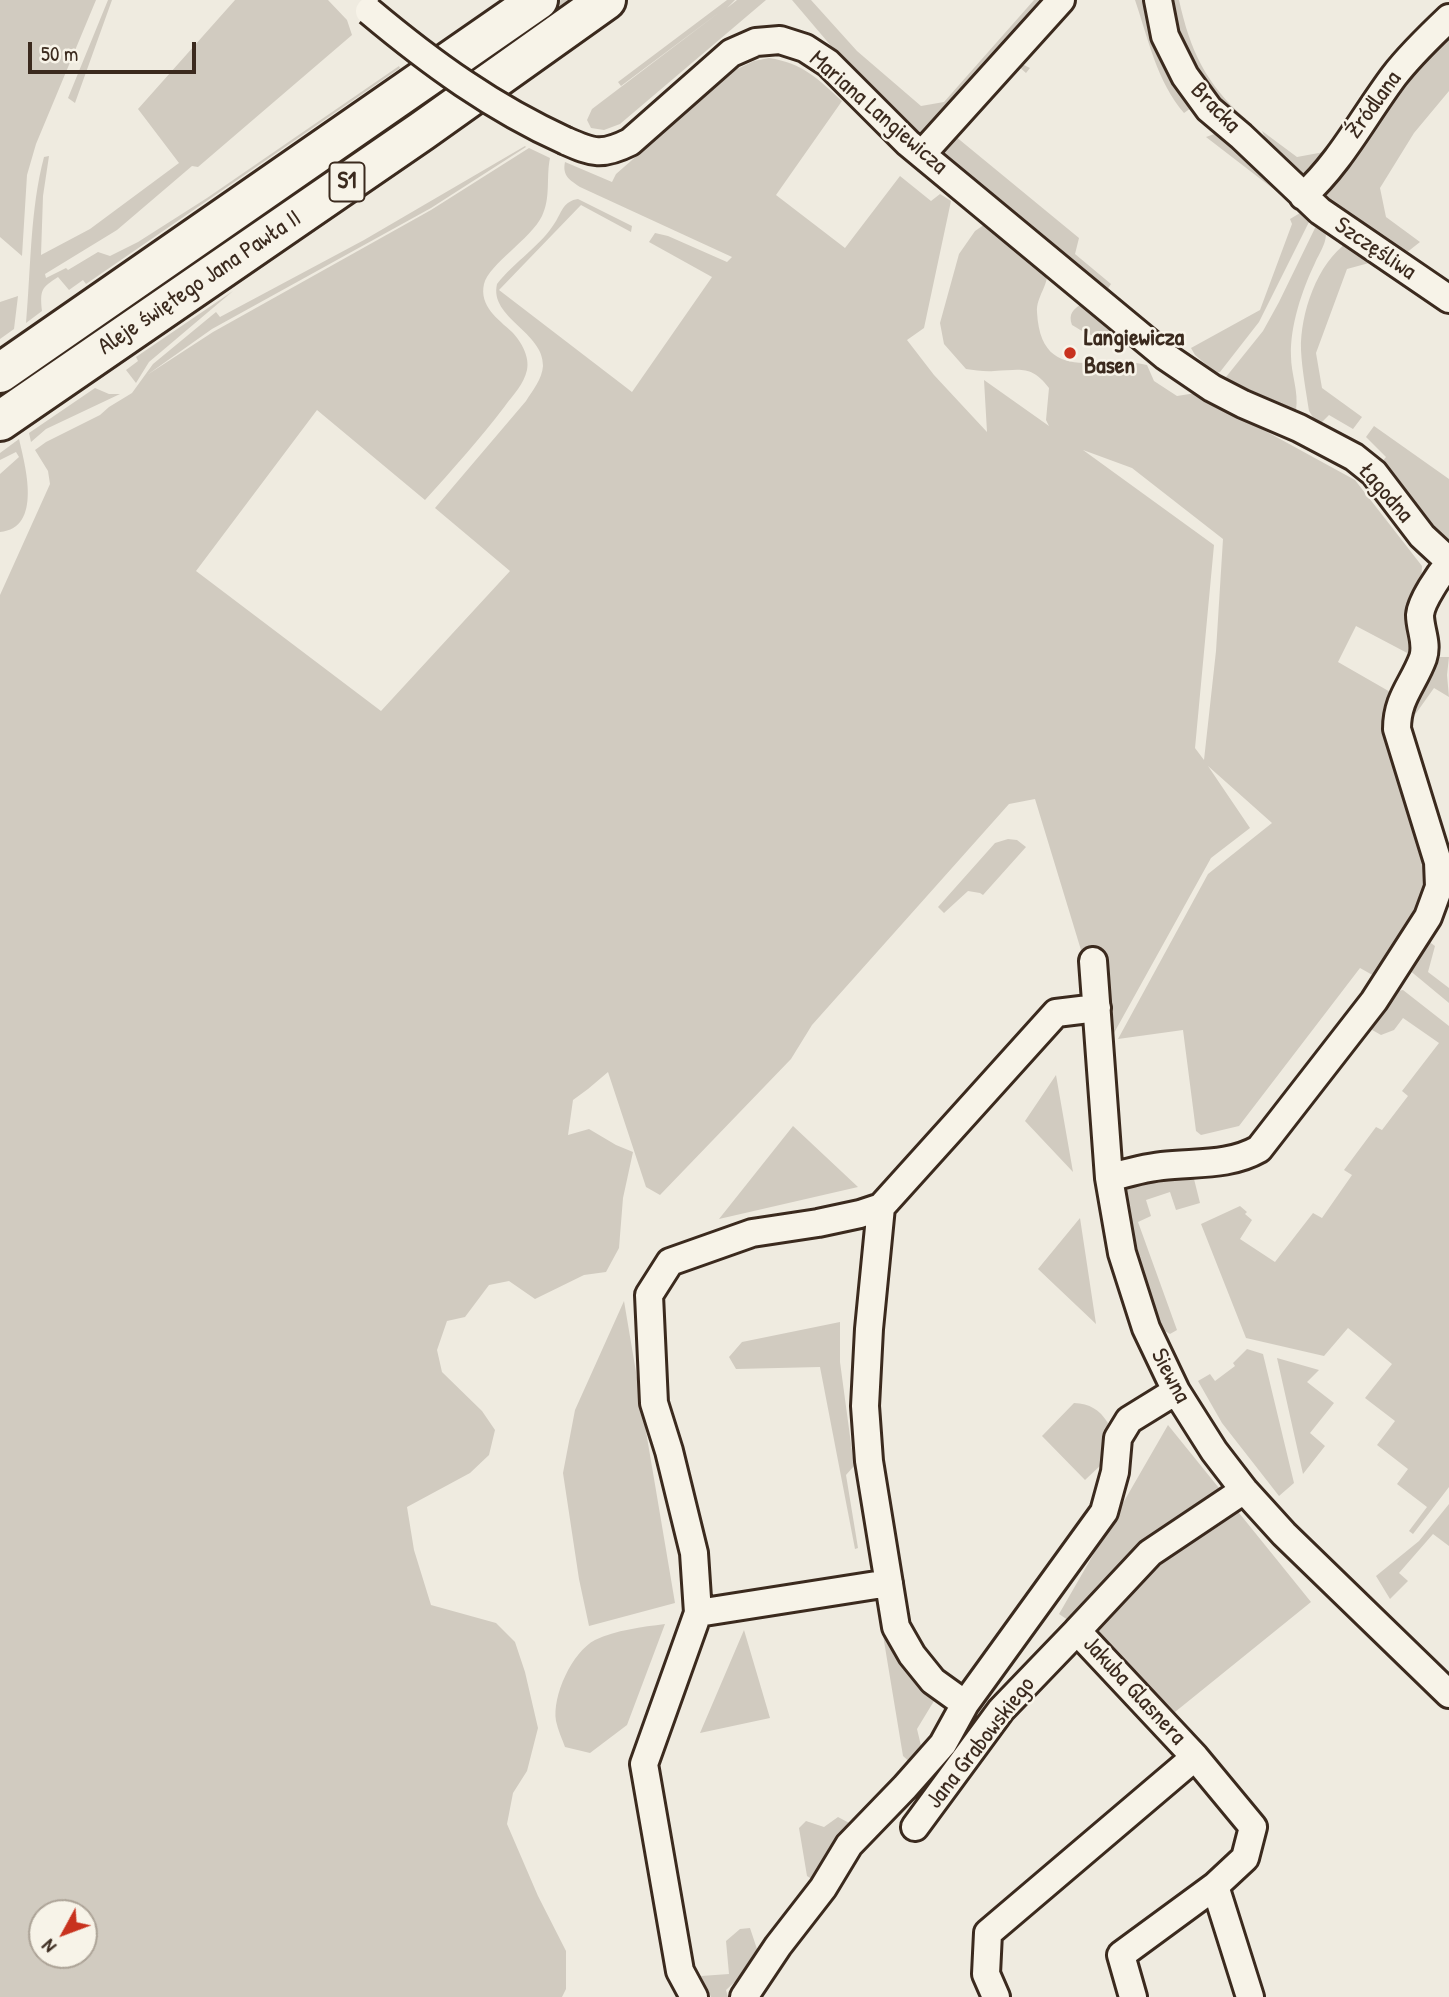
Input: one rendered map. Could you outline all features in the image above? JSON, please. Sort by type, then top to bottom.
[{"type":"highway","name":"Aleje świętego Jana Pawła II","points":[[0,373],[538,0]]},
{"type":"highway","name":"Aleje świętego Jana Pawła II","points":[[0,421],[422,131],[606,0]]},
{"type":"street","points":[[922,154],[1061,0]]},
{"type":"street","name":"Bracka","points":[[1158,0],[1166,36],[1185,76],[1209,109],[1249,143],[1303,196]]},
{"type":"street","name":"Mariana Langiewicza","points":[[364,6],[414,49],[471,91],[531,125],[587,150],[601,153],[615,150],[629,142],[731,54],[756,41],[780,40],[805,48],[828,63],[922,154],[1165,356],[1212,388],[1276,418]]},
{"type":"street","name":"Źródlana","points":[[1303,196],[1326,173],[1395,75],[1420,45],[1449,18]]},
{"type":"street","name":"Szczęśliwa","points":[[1303,196],[1343,229],[1449,299]]},
{"type":"street","name":"Łagodna","points":[[1276,418],[1332,444],[1374,473],[1422,536],[1449,562]]},
{"type":"street","points":[[1108,1178],[1160,1166],[1228,1161],[1247,1156],[1259,1149],[1374,1001],[1428,918],[1439,887],[1438,862],[1397,729],[1397,713],[1401,699],[1424,656],[1420,612],[1449,562]]},
{"type":"street","name":"Siewna","points":[[1093,961],[1108,1178],[1122,1253],[1146,1328],[1176,1391],[1214,1451],[1244,1490],[1284,1534],[1449,1694]]},
{"type":"street","points":[[694,1997],[680,1971],[644,1764],[698,1614],[694,1553],[669,1451],[654,1404],[649,1295],[670,1262],[752,1233],[818,1223],[881,1207],[1056,1013],[1097,1007]]},
{"type":"street","points":[[881,1207],[869,1329],[865,1406],[869,1461],[896,1626],[912,1655],[933,1681],[965,1704]]},
{"type":"street","points":[[744,1997],[778,1946],[823,1888],[849,1844],[943,1744],[965,1704],[1104,1512],[1115,1472],[1118,1438],[1129,1420],[1176,1391]]},
{"type":"street","name":"Jakuba Glasnera","points":[[996,1997],[986,1974],[988,1933],[1195,1757],[1077,1631],[1150,1553],[1244,1490]]},
{"type":"street","points":[[698,1614],[889,1583]]},
{"type":"street","name":"Jana Grabowskiego","points":[[915,1827],[1001,1710],[1077,1631]]},
{"type":"street","points":[[1133,1997],[1121,1955],[1215,1886],[1245,1858],[1253,1827],[1195,1757]]},
{"type":"street","points":[[1215,1886],[1250,1997]]},
{"type":"shaded area","points":[[0,0],[96,0],[36,144],[27,175],[22,256],[0,237]]},
{"type":"shaded area","points":[[108,0],[112,0],[75,103],[68,98]]},
{"type":"shaded area","points":[[235,0],[328,0],[347,20],[352,35],[198,167],[192,166],[117,230],[45,274],[46,278],[66,268],[68,270],[98,252],[110,256],[138,242],[399,66],[400,68],[86,284],[83,280],[69,290],[58,277],[52,281],[43,290],[42,311],[26,323],[33,218],[44,157],[49,156],[43,196],[41,255],[90,229],[179,163],[138,109]]},
{"type":"shaded area","points":[[561,0],[582,0],[217,250],[215,248],[138,294]]},
{"type":"shaded area","points":[[727,0],[735,0],[727,8],[737,0],[766,0],[620,124],[604,130],[591,128],[587,120],[592,109],[721,11],[621,86],[618,82]]},
{"type":"shaded area","points":[[792,0],[811,0],[857,51],[921,106],[944,102],[1034,0],[1051,0],[934,128],[914,132],[860,80]]},
{"type":"shaded area","points":[[1135,0],[1149,0],[1193,101],[1191,108],[1184,113],[1160,74]]},
{"type":"shaded area","points":[[1164,0],[1179,0],[1188,35],[1202,66],[1220,93],[1246,119],[1235,125],[1194,74]]},
{"type":"shaded area","points":[[1449,29],[1449,91],[1414,133],[1380,188],[1386,217],[1420,242],[1401,257],[1326,201],[1326,187],[1380,121],[1382,111]]},
{"type":"shaded area","points":[[769,58],[781,60],[801,68],[842,101],[776,195],[845,248],[900,176],[931,201],[940,194],[951,201],[924,328],[907,340],[934,375],[987,432],[984,380],[1049,426],[1046,420],[1049,388],[1037,376],[1025,370],[966,369],[944,344],[940,323],[959,254],[975,231],[991,220],[1047,271],[1037,312],[1041,336],[1050,351],[1062,359],[1077,362],[1130,362],[1147,365],[1154,381],[1177,396],[1196,393],[1355,480],[1422,566],[1421,586],[1407,608],[1413,645],[1411,655],[1356,626],[1338,662],[1392,693],[1431,874],[1420,911],[1376,977],[1360,968],[1239,1126],[1201,1135],[1196,1131],[1183,1030],[1118,1039],[1208,874],[1272,823],[1208,766],[1250,828],[1211,858],[1109,1042],[1035,799],[1009,804],[812,1025],[791,1059],[660,1195],[646,1187],[608,1072],[573,1100],[568,1135],[589,1129],[633,1152],[623,1198],[619,1248],[606,1272],[584,1275],[535,1299],[509,1281],[489,1285],[465,1317],[447,1321],[437,1350],[442,1372],[482,1411],[495,1430],[489,1455],[470,1473],[407,1507],[414,1550],[431,1605],[496,1623],[515,1642],[525,1672],[538,1728],[527,1771],[513,1793],[507,1824],[538,1896],[566,1951],[566,1989],[562,1997],[0,1997],[0,595],[50,484],[48,471],[35,450],[100,415],[132,393],[153,364],[216,312],[220,317],[364,240],[526,147],[431,208],[212,329],[147,375],[213,332],[431,210],[529,148],[550,158],[542,216],[529,234],[487,276],[483,292],[487,305],[521,345],[526,355],[527,370],[518,389],[466,454],[425,500],[317,410],[196,571],[381,711],[510,571],[435,508],[526,401],[542,371],[541,354],[501,306],[497,296],[497,284],[543,238],[564,207],[573,200],[578,199],[632,226],[631,232],[581,205],[499,290],[632,392],[712,277],[649,242],[655,233],[727,262],[732,257],[580,187],[566,174],[565,162],[612,182],[616,174],[735,70],[754,61]],"holes":[[[1083,450],[1132,468],[1223,539],[1216,651],[1204,760],[1195,748],[1214,545]]]},
{"type":"shaded area","points":[[1020,63],[1030,68],[1026,73],[1018,66],[955,136],[1079,238],[1075,254],[1111,284],[1107,290],[956,168],[942,152],[943,144]]},
{"type":"shaded area","points":[[1262,131],[1297,157],[1324,152],[1327,147],[1328,155],[1309,173],[1299,174],[1277,162]]},
{"type":"shaded area","points":[[1217,133],[1229,136],[1279,185],[1280,194],[1206,137]]},
{"type":"shaded area","points":[[1300,213],[1305,214],[1304,217],[1309,222],[1259,322],[1220,372],[1216,373],[1195,355],[1191,348],[1260,310],[1292,224],[1290,219]]},
{"type":"shaded area","points":[[1323,223],[1326,233],[1324,243],[1301,296],[1292,333],[1291,356],[1296,410],[1226,377],[1263,331],[1316,226],[1319,228]]},
{"type":"shaded area","points":[[1348,242],[1373,259],[1375,268],[1369,263],[1347,269],[1316,353],[1322,388],[1362,417],[1353,429],[1329,415],[1320,424],[1314,419],[1309,411],[1301,350],[1307,306],[1319,276],[1337,251]]},
{"type":"shaded area","points":[[233,291],[149,362],[136,383],[126,370],[138,361],[136,357]]},
{"type":"shaded area","points":[[18,296],[14,329],[0,339],[0,302]]},
{"type":"shaded area","points":[[1083,303],[1118,332],[1118,336],[1100,338],[1072,325],[1072,312]]},
{"type":"shaded area","points":[[95,388],[109,394],[120,394],[46,429],[31,442],[29,433]]},
{"type":"shaded area","points":[[1374,426],[1449,479],[1449,541],[1425,518],[1381,463],[1386,457],[1366,437]]},
{"type":"shaded area","points":[[19,439],[27,479],[26,508],[22,519],[13,528],[0,532],[0,474],[19,457],[16,452],[0,460],[0,453]]},
{"type":"shaded area","points":[[1435,657],[1449,657],[1449,697],[1434,688],[1407,726],[1405,724]]},
{"type":"shaded area","points":[[1008,839],[1017,840],[1026,847],[983,895],[968,891],[944,913],[938,907],[995,843]]},
{"type":"shaded area","points":[[1424,938],[1435,946],[1428,972],[1449,988],[1449,1003],[1408,969]]},
{"type":"shaded area","points":[[1403,990],[1449,1026],[1449,1487],[1413,1534],[1409,1531],[1427,1507],[1397,1484],[1408,1469],[1377,1445],[1395,1421],[1365,1398],[1392,1364],[1348,1328],[1324,1356],[1246,1338],[1201,1224],[1240,1206],[1252,1220],[1240,1239],[1275,1262],[1313,1213],[1322,1218],[1352,1175],[1344,1170],[1376,1127],[1382,1130],[1408,1096],[1402,1091],[1439,1043],[1403,1018],[1394,1030],[1381,1035],[1367,1027],[1387,993]]},
{"type":"shaded area","points":[[1056,1075],[1073,1172],[1025,1121]]},
{"type":"shaded area","points":[[793,1126],[858,1187],[719,1219]]},
{"type":"shaded area","points":[[1193,1175],[1200,1203],[1176,1210],[1170,1192],[1146,1200],[1151,1216],[1138,1222],[1177,1330],[1170,1334],[1163,1330],[1157,1321],[1140,1267],[1125,1203],[1127,1188],[1151,1180]]},
{"type":"shaded area","points":[[1080,1218],[1096,1324],[1038,1269]]},
{"type":"shaded area","points":[[624,1301],[675,1603],[589,1626],[563,1473],[575,1410]]},
{"type":"shaded area","points":[[840,1322],[840,1362],[854,1466],[846,1475],[858,1548],[855,1549],[820,1367],[736,1369],[729,1357],[742,1342]]},
{"type":"shaded area","points":[[1247,1349],[1263,1354],[1294,1483],[1279,1496],[1222,1423],[1198,1381],[1210,1374],[1215,1381],[1235,1366],[1233,1363]]},
{"type":"shaded area","points":[[1277,1358],[1319,1370],[1307,1382],[1334,1403],[1310,1433],[1325,1446],[1303,1474]]},
{"type":"shaded area","points":[[1074,1403],[1094,1408],[1108,1423],[1102,1446],[1102,1464],[1085,1480],[1042,1436]]},
{"type":"shaded area","points":[[1168,1425],[1311,1602],[1175,1712],[1114,1651],[1059,1614]]},
{"type":"shaded area","points":[[1449,1504],[1449,1546],[1433,1534],[1399,1573],[1408,1581],[1390,1599],[1376,1576],[1419,1541]]},
{"type":"shaded area","points":[[665,1624],[627,1725],[590,1753],[565,1747],[556,1721],[557,1699],[565,1676],[579,1654],[595,1640],[603,1637],[629,1629]]},
{"type":"shaded area","points":[[891,1625],[937,1696],[917,1729],[923,1754],[913,1765],[903,1756],[883,1635]]},
{"type":"shaded area","points":[[744,1630],[770,1718],[700,1733]]},
{"type":"shaded area","points":[[838,1817],[853,1825],[815,1881],[807,1876],[799,1828],[806,1821],[824,1827]]},
{"type":"shaded area","points":[[750,1928],[760,1958],[743,1981],[739,1978],[726,1990],[728,1997],[711,1997],[701,1976],[729,1974],[726,1941],[740,1929]]},
{"type":"place","name":"Langiewicza Basen","points":[[1070,353]]}]
